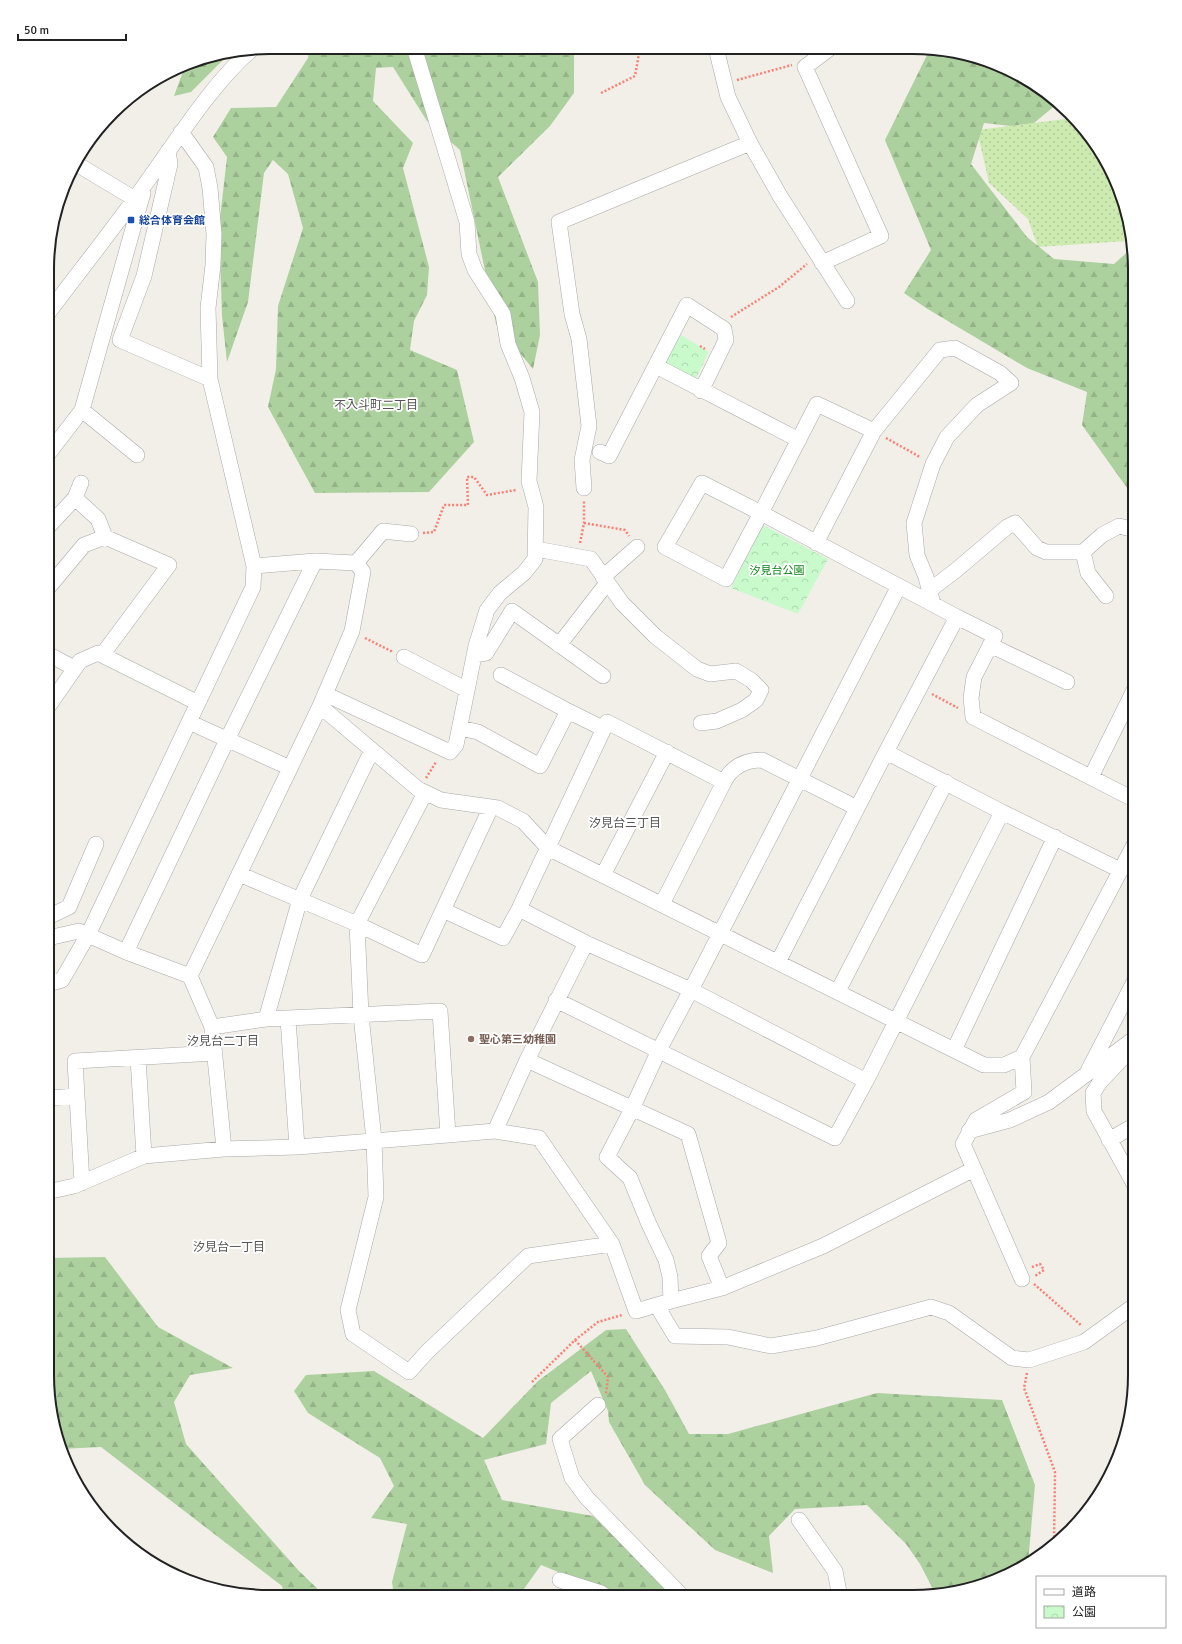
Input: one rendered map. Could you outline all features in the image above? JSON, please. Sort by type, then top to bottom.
[{"type":"street","points":[[322,700],[450,752],[456,745],[474,655],[488,610],[500,593],[524,573],[535,559],[536,507],[529,481],[532,412],[522,378],[508,344],[503,314],[475,270],[469,254],[467,222],[416,54]]},
{"type":"street","points":[[718,54],[728,97],[750,143],[780,196],[847,300]]},
{"type":"street","points":[[820,259],[881,236],[805,67],[822,54]]},
{"type":"street","points":[[54,305],[135,199],[181,132],[222,80],[245,55]]},
{"type":"street","points":[[54,982],[62,980],[88,935],[253,587],[254,566],[210,379],[208,308],[213,264],[214,234],[210,188],[206,167],[181,132]]},
{"type":"street","points":[[584,488],[582,460],[589,426],[579,339],[572,314],[559,222],[750,143]]},
{"type":"street","points":[[168,151],[170,164],[144,276],[120,340],[210,379]]},
{"type":"street","points":[[80,166],[135,199]]},
{"type":"street","points":[[54,446],[82,410],[145,184]]},
{"type":"street","points":[[600,452],[609,456],[687,305],[724,329],[726,340],[701,391]]},
{"type":"street","points":[[816,543],[874,431],[940,350],[955,348],[1000,373],[1011,383],[977,405],[946,437],[933,464],[914,523],[917,555],[932,597]]},
{"type":"street","points":[[656,366],[701,391],[799,440]]},
{"type":"street","points":[[874,431],[817,404],[799,440],[761,513],[726,579],[665,547],[702,484],[761,513],[899,586],[932,597],[957,617],[995,636],[974,677],[971,698],[973,717],[1128,796]]},
{"type":"street","points":[[82,410],[137,455]]},
{"type":"street","points":[[54,520],[74,498],[81,484]]},
{"type":"street","points":[[74,498],[98,519],[105,537],[168,565],[102,655]]},
{"type":"street","points":[[932,597],[955,571],[1007,527],[1015,523],[1037,548],[1046,552],[1084,552],[1102,535],[1120,526],[1128,528]]},
{"type":"street","points":[[356,563],[384,531],[411,534]]},
{"type":"street","points":[[54,581],[84,545],[105,537]]},
{"type":"street","points":[[559,645],[605,580],[636,547]]},
{"type":"street","points":[[536,550],[591,559],[622,603],[655,636],[697,670],[710,674],[736,672],[750,680],[761,690],[756,700],[742,710],[717,721],[701,723]]},
{"type":"street","points":[[1084,552],[1088,573],[1106,596]]},
{"type":"street","points":[[190,976],[322,700],[352,631],[363,572],[356,563],[315,561],[254,566]]},
{"type":"street","points":[[126,952],[227,740],[315,561]]},
{"type":"street","points":[[671,1301],[670,1277],[666,1260],[648,1222],[630,1178],[608,1157],[632,1109],[658,1050],[691,990],[899,586]]},
{"type":"street","points":[[474,655],[486,653],[512,611],[603,676]]},
{"type":"street","points":[[778,962],[957,617]]},
{"type":"street","points":[[990,645],[1067,682]]},
{"type":"street","points":[[54,697],[80,661],[98,652],[198,703]]},
{"type":"street","points":[[54,657],[74,668]]},
{"type":"street","points":[[404,657],[467,690]]},
{"type":"street","points":[[501,675],[604,729]]},
{"type":"street","points":[[322,700],[372,750],[418,789],[425,786]]},
{"type":"street","points":[[1091,777],[1128,702]]},
{"type":"street","points":[[460,728],[478,732],[540,766],[568,711]]},
{"type":"street","points":[[189,722],[290,768]]},
{"type":"street","points":[[443,910],[503,938],[548,848],[607,722],[724,782]]},
{"type":"street","points":[[266,1019],[300,899],[372,750]]},
{"type":"street","points":[[603,875],[667,752]]},
{"type":"street","points":[[886,752],[1002,812],[1120,870]]},
{"type":"street","points":[[662,904],[728,773],[739,765],[752,760],[762,760],[857,808]]},
{"type":"street","points":[[838,991],[946,782]]},
{"type":"street","points":[[425,786],[442,800],[498,808],[523,821],[548,848],[984,1065],[1004,1065],[1022,1057]]},
{"type":"street","points":[[425,786],[357,924],[361,1015],[374,1140],[376,1197],[348,1310],[354,1334],[410,1372],[427,1352],[528,1256],[612,1244]]},
{"type":"street","points":[[239,874],[357,924],[422,955],[491,807]]},
{"type":"street","points":[[556,1000],[835,1138],[866,1081],[1002,812]]},
{"type":"street","points":[[954,1050],[1055,837]]},
{"type":"street","points":[[54,914],[69,907],[96,844]]},
{"type":"street","points":[[1026,1280],[963,1144],[976,1120],[1024,1092],[1022,1057],[1128,856]]},
{"type":"street","points":[[518,910],[586,943],[691,990],[866,1081]]},
{"type":"street","points":[[54,937],[79,931],[126,952],[190,976],[212,1027],[224,1149]]},
{"type":"street","points":[[495,1131],[556,1000],[586,943]]},
{"type":"street","points":[[1085,1075],[1128,993]]},
{"type":"street","points":[[212,1027],[266,1019],[440,1011],[448,1135]]},
{"type":"street","points":[[288,1018],[297,1147]]},
{"type":"street","points":[[969,1131],[1010,1120],[1049,1102],[1128,1043]]},
{"type":"street","points":[[1128,1052],[1100,1082],[1093,1093],[1094,1111],[1128,1173]]},
{"type":"street","points":[[82,1183],[75,1061],[215,1053]]},
{"type":"street","points":[[138,1058],[144,1156]]},
{"type":"street","points":[[527,1060],[688,1134],[719,1243],[709,1256],[722,1288]]},
{"type":"street","points":[[54,1098],[77,1096]]},
{"type":"street","points":[[1110,1140],[1128,1129]]},
{"type":"street","points":[[54,1190],[82,1183],[144,1156],[224,1149],[297,1147],[495,1131],[539,1138],[612,1244],[636,1311],[722,1288],[823,1246],[974,1169]]},
{"type":"street","points":[[657,1306],[675,1336],[728,1337],[771,1346],[817,1338],[931,1307],[949,1313],[1012,1358],[1028,1360],[1084,1342],[1128,1309]]},
{"type":"street","points":[[598,1405],[560,1440],[572,1478],[587,1498],[676,1590]]},
{"type":"street","points":[[799,1520],[835,1571],[839,1590]]},
{"type":"street","points":[[560,1580],[592,1590]]},
{"type":"path","points":[[600,93],[635,76],[639,54]]},
{"type":"path","points":[[725,83],[801,63],[805,67]]},
{"type":"path","points":[[717,325],[779,287],[820,259]]},
{"type":"path","points":[[874,431],[933,464]]},
{"type":"path","points":[[411,534],[434,532],[444,505],[468,505],[467,477],[474,477],[487,495],[530,488]]},
{"type":"path","points":[[578,557],[584,523],[584,488]]},
{"type":"path","points":[[352,631],[404,657]]},
{"type":"path","points":[[920,687],[973,717]]},
{"type":"path","points":[[425,786],[437,761]]},
{"type":"path","points":[[1026,1280],[1082,1325],[1084,1342]]},
{"type":"path","points":[[532,1382],[575,1340],[598,1322],[636,1311]]},
{"type":"path","points":[[575,1340],[608,1377],[607,1392],[598,1405]]},
{"type":"path","points":[[1028,1360],[1024,1388],[1055,1472],[1054,1538]]},
{"type":"green space","points":[[308,54],[574,54],[574,93],[550,126],[498,177],[538,282],[540,335],[533,369],[496,324],[460,150],[427,121],[393,67],[376,68],[373,101],[413,143],[403,168],[429,267],[427,295],[414,321],[410,350],[457,370],[474,442],[429,492],[315,493],[268,407],[276,369],[278,306],[303,228],[288,174],[273,160],[264,173],[248,302],[227,362],[222,316],[219,227],[227,157],[213,137],[231,108],[276,107],[308,58]]},
{"type":"green space","points":[[927,54],[969,61],[995,70],[1033,90],[1054,106],[1034,123],[1011,126],[984,123],[971,164],[1027,237],[1054,259],[1114,264],[1128,252],[1128,489],[1082,425],[1087,392],[1027,368],[926,308],[904,293],[931,250],[885,140]]},
{"type":"green space","points":[[224,59],[191,92],[174,96],[183,72],[200,65]]},
{"type":"green space","points":[[1067,119],[1092,149],[1106,174],[1121,213],[1126,241],[1038,247],[1028,219],[989,183],[977,130]]},
{"type":"green space","points":[[681,335],[709,352],[694,382],[664,366]]},
{"type":"green space","name":"汐見台公園","points":[[763,525],[828,559],[798,614],[731,588]]},
{"type":"green space","points":[[105,1257],[158,1327],[233,1368],[190,1375],[174,1402],[186,1444],[299,1571],[319,1590],[283,1590],[282,1586],[101,1447],[67,1449],[61,1431],[54,1389],[54,1258]]},
{"type":"green space","points":[[626,1329],[665,1390],[689,1434],[728,1434],[877,1393],[1002,1400],[1035,1485],[1029,1557],[1008,1568],[982,1579],[955,1586],[933,1589],[920,1564],[906,1544],[867,1505],[795,1509],[769,1536],[773,1573],[715,1550],[645,1485],[609,1422],[608,1411],[591,1371],[551,1403],[546,1444],[484,1460],[502,1500],[593,1516],[670,1590],[603,1590],[541,1565],[523,1590],[393,1590],[392,1582],[407,1524],[371,1518],[394,1486],[380,1458],[308,1413],[294,1391],[306,1375],[374,1371],[483,1438],[538,1381],[606,1330]]},
{"type":"place","name":"総合体育会館","points":[[131,220]]},
{"type":"place","name":"聖心第三幼稚園","points":[[471,1039]]},
{"type":"district","name":"不入斗町二丁目","points":[[376,405]]},
{"type":"district","name":"汐見台三丁目","points":[[625,823]]},
{"type":"district","name":"汐見台二丁目","points":[[223,1041]]},
{"type":"district","name":"汐見台一丁目","points":[[229,1247]]}]
